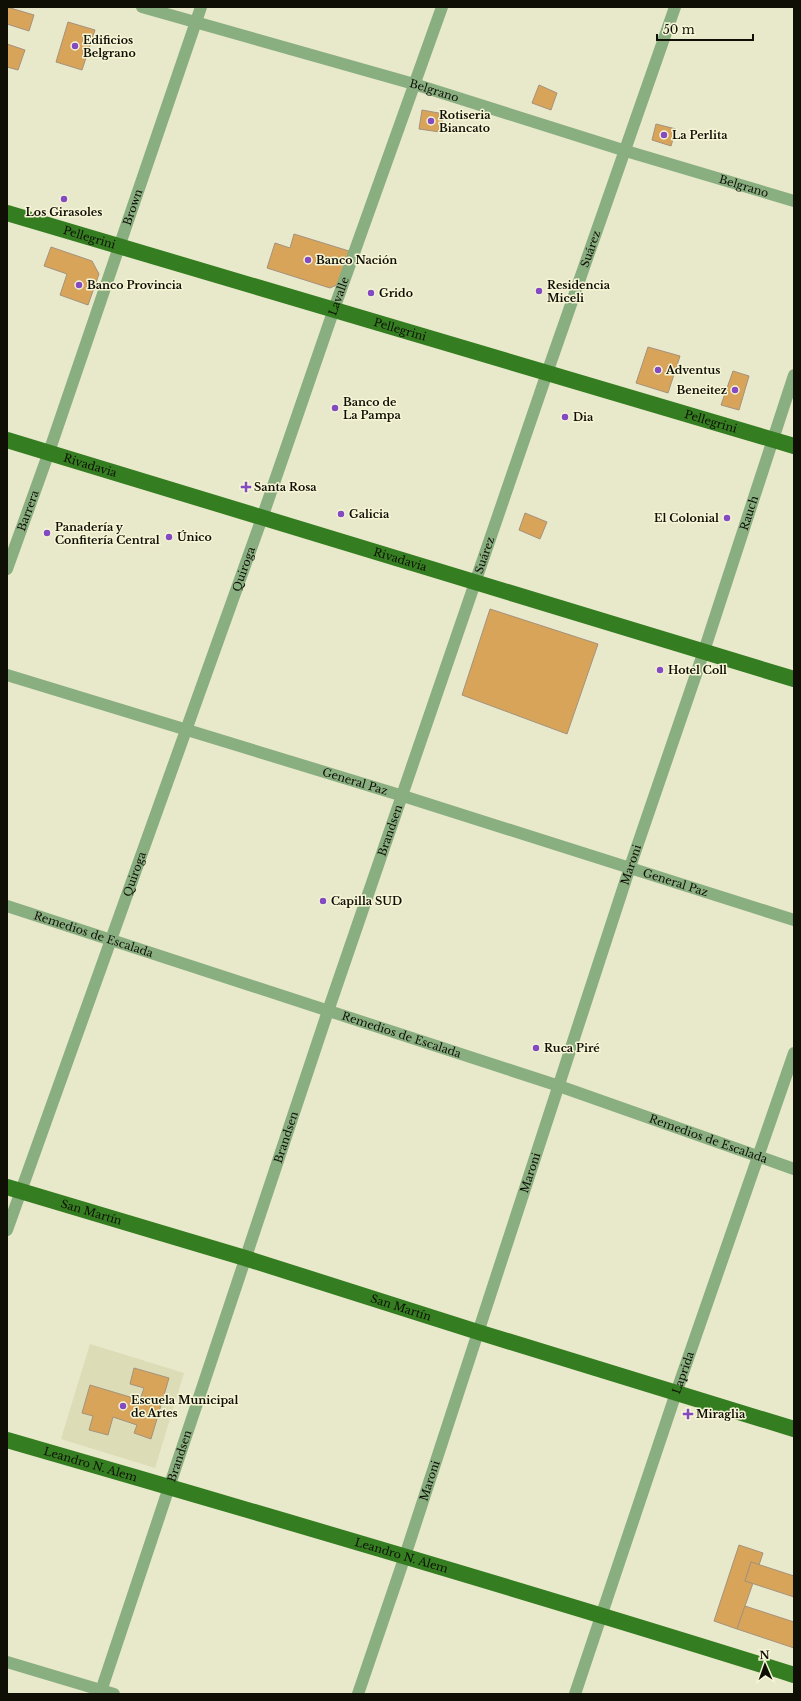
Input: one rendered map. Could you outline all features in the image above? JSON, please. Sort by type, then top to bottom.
[{"type":"main road","name":"Pellegrini","points":[[7,213],[794,446]]},
{"type":"main road","name":"Rivadavia","points":[[7,440],[794,679]]},
{"type":"main road","name":"San Martín","points":[[14,1189],[245,1258],[478,1332],[794,1429]]},
{"type":"main road","name":"Leandro N. Alem","points":[[7,1440],[602,1614],[794,1675]]},
{"type":"street","name":"Belgrano","points":[[142,7],[414,84],[626,151],[794,201]]},
{"type":"street","name":"Brown","points":[[49,452],[201,7]]},
{"type":"street","name":"Lavalle","points":[[262,518],[334,309],[442,7]]},
{"type":"street","name":"Suárez","points":[[475,582],[675,7]]},
{"type":"street","name":"Rauch","points":[[704,651],[794,375]]},
{"type":"street","name":"Barrera","points":[[7,569],[49,452]]},
{"type":"street","name":"Quiroga","points":[[7,1230],[14,1189],[111,941],[262,518]]},
{"type":"street","name":"Brandsen","points":[[100,1692],[170,1487],[328,1011],[403,796],[475,582]]},
{"type":"street","name":"Maroni","points":[[358,1694],[405,1556],[630,867],[704,651]]},
{"type":"street","name":"General Paz","points":[[7,675],[403,796],[794,920]]},
{"type":"street","name":"Remedios de Escalada","points":[[7,906],[559,1086],[794,1169]]},
{"type":"street","name":"Laprida","points":[[576,1694],[676,1393],[794,1053]]},
{"type":"street","points":[[7,1662],[100,1692],[114,1694]]},
{"type":"shaded area","name":"Escuela Municipal de Artes","points":[[90,1344],[184,1373],[155,1468],[61,1439]]},
{"type":"building","points":[[7,7],[34,15],[29,31],[7,24]]},
{"type":"building","name":"Edificios Belgrano","points":[[68,22],[95,30],[82,70],[56,62]]},
{"type":"building","points":[[7,44],[25,50],[18,70],[7,67]]},
{"type":"building","points":[[539,85],[557,93],[551,110],[532,103]]},
{"type":"building","name":"Rotiseria Biancato","points":[[422,110],[444,114],[440,132],[419,129]]},
{"type":"building","name":"La Perlita","points":[[656,124],[676,129],[671,146],[652,140]]},
{"type":"building","name":"Banco Nación","points":[[294,234],[349,251],[339,284],[330,288],[267,268],[275,243],[290,248]]},
{"type":"building","name":"Banco Provincia","points":[[51,247],[92,261],[99,274],[88,305],[60,295],[67,274],[44,266]]},
{"type":"building","name":"Adventus","points":[[648,347],[680,356],[668,393],[636,383]]},
{"type":"building","name":"Beneitez","points":[[733,371],[749,376],[739,410],[721,405]]},
{"type":"building","points":[[525,513],[547,522],[540,539],[519,530]]},
{"type":"building","points":[[490,609],[598,644],[567,734],[462,695]]},
{"type":"building","points":[[134,1368],[169,1378],[151,1439],[134,1433],[137,1425],[113,1417],[108,1435],[89,1430],[93,1416],[82,1413],[90,1385],[140,1400],[144,1388],[130,1384]]},
{"type":"building","points":[[739,1545],[763,1553],[759,1565],[751,1562],[745,1581],[753,1583],[737,1629],[714,1621]]},
{"type":"building","points":[[751,1562],[794,1576],[794,1597],[745,1581]]},
{"type":"building","points":[[745,1606],[794,1622],[794,1648],[737,1629]]},
{"type":"place","name":"Edificios Belgrano","points":[[75,46]]},
{"type":"place","name":"Rotiseria Biancato","points":[[431,121]]},
{"type":"place","name":"La Perlita","points":[[664,135]]},
{"type":"place","name":"Los Girasoles","points":[[64,199]]},
{"type":"place","name":"Banco Nación","points":[[308,260]]},
{"type":"place","name":"Banco Provincia","points":[[79,285]]},
{"type":"place","name":"Residencia Miceli","points":[[539,291]]},
{"type":"place","name":"Grido","points":[[371,293]]},
{"type":"place","name":"Adventus","points":[[658,370]]},
{"type":"place","name":"Beneitez","points":[[735,390]]},
{"type":"place","name":"Banco de La Pampa","points":[[335,408]]},
{"type":"place","name":"Dia","points":[[565,417]]},
{"type":"place","name":"Santa Rosa","points":[[246,487]]},
{"type":"place","name":"Galicia","points":[[341,514]]},
{"type":"place","name":"El Colonial","points":[[727,518]]},
{"type":"place","name":"Panadería y Confitería Central","points":[[47,533]]},
{"type":"place","name":"Único","points":[[169,537]]},
{"type":"place","name":"Hotel Coll","points":[[660,670]]},
{"type":"place","name":"Capilla SUD","points":[[323,901]]},
{"type":"place","name":"Ruca Piré","points":[[536,1048]]},
{"type":"place","name":"Escuela Municipal de Artes","points":[[123,1406]]},
{"type":"place","name":"Miraglia","points":[[688,1414]]}]
